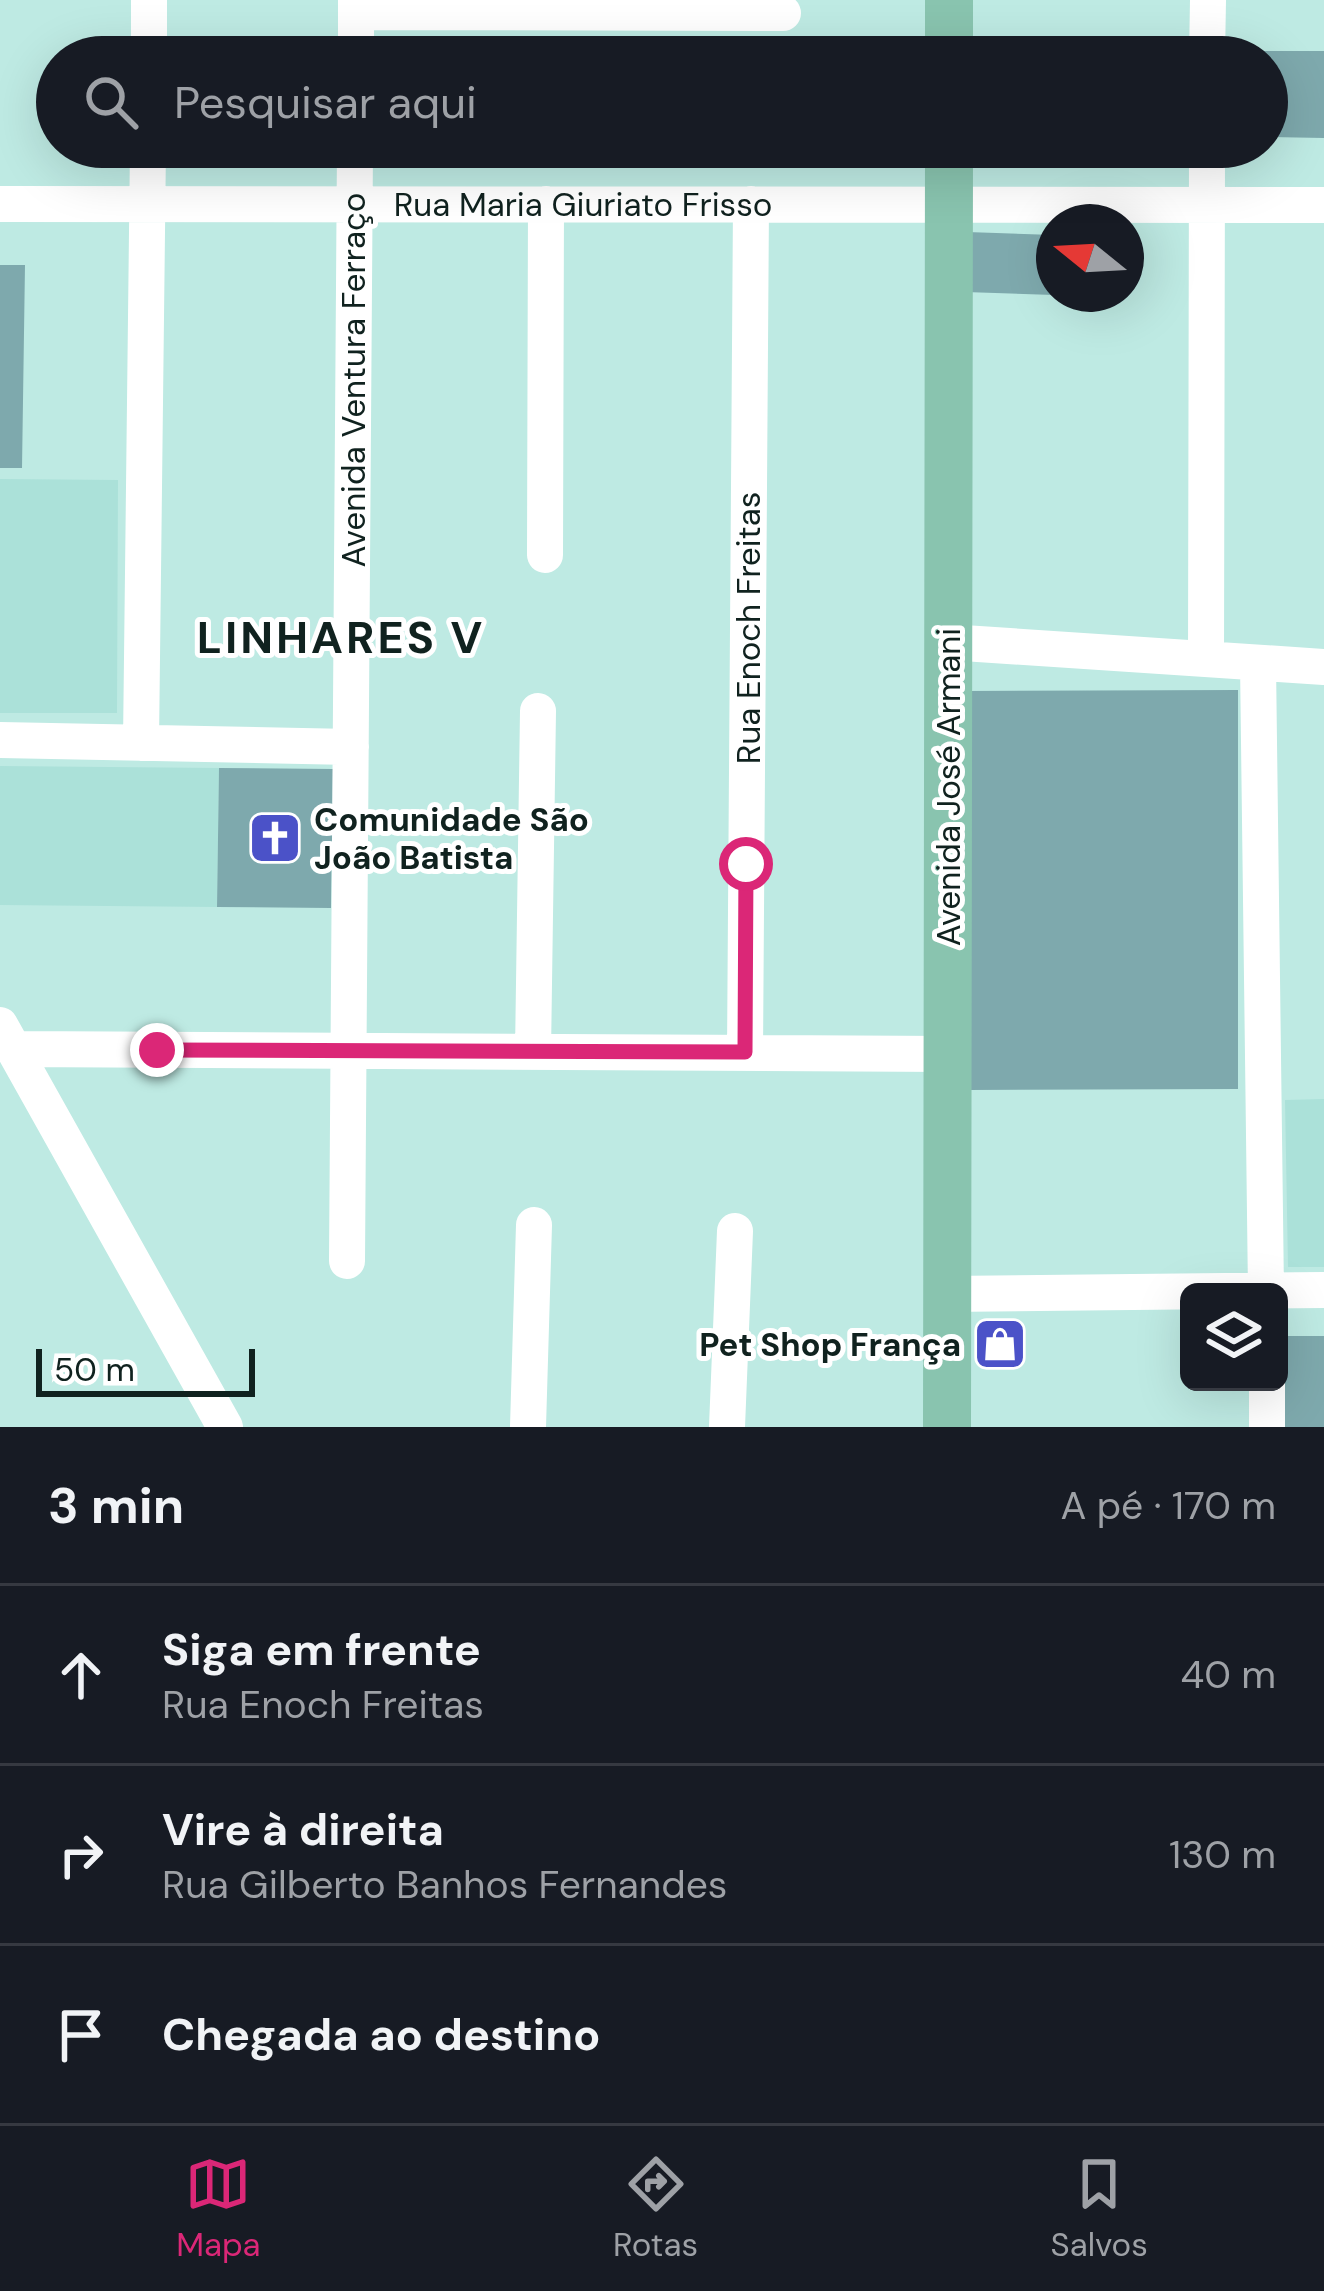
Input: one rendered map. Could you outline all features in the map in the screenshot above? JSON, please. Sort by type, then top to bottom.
[{"type":"main road","points":[[949,0],[949,36]]},
{"type":"main road","name":"Avenida José Armani","points":[[947,1427],[949,168]]},
{"type":"street","points":[[148,36],[149,0]]},
{"type":"street","points":[[1208,0],[1208,36]]},
{"type":"street","points":[[356,6],[783,13]]},
{"type":"street","points":[[141,743],[148,168]]},
{"type":"street","name":"Avenida Ventura Ferraço","points":[[347,1262],[355,168]]},
{"type":"street","points":[[1206,659],[1207,168]]},
{"type":"street","name":"Rua Maria Giuriato Frisso","points":[[0,204],[1324,205]]},
{"type":"street","points":[[545,555],[546,204]]},
{"type":"street","name":"Rua Enoch Freitas","points":[[745,1052],[751,204]]},
{"type":"street","points":[[948,642],[1324,667]]},
{"type":"street","points":[[1258,663],[1266,1283]]},
{"type":"street","points":[[533,1052],[538,711]]},
{"type":"street","points":[[0,740],[351,748]]},
{"type":"street","points":[[7,1037],[348,1051],[948,1054]]},
{"type":"street","points":[[7,1037],[225,1427]]},
{"type":"street","points":[[528,1427],[534,1225]]},
{"type":"street","points":[[727,1427],[735,1231]]},
{"type":"street","points":[[1288,1291],[1324,1290]]},
{"type":"street","points":[[947,1294],[1180,1292]]},
{"type":"street","points":[[1267,1391],[1268,1427]]},
{"type":"shaded area","points":[[0,479],[118,480],[117,713],[0,713]]},
{"type":"shaded area","points":[[0,766],[219,768],[217,907],[0,905]]},
{"type":"shaded area","points":[[1324,1099],[1324,1267],[1288,1267],[1285,1100]]},
{"type":"building","points":[[1288,51],[1324,51],[1324,138],[1288,137]]},
{"type":"building","points":[[967,232],[1036,234],[1036,294],[965,292]]},
{"type":"building","points":[[0,265],[25,265],[22,468],[0,468]]},
{"type":"building","points":[[1238,690],[1238,1089],[968,1090],[967,691]]},
{"type":"building","name":"Comunidade São João Batista","points":[[219,768],[333,769],[331,908],[217,907]]},
{"type":"building","points":[[1288,1336],[1324,1336],[1324,1427],[1285,1427]]},
{"type":"place","name":"Comunidade São João Batista","points":[[275,838]]},
{"type":"place","name":"Pet Shop França","points":[[1000,1344]]},
{"type":"district","name":"LINHARES V","points":[[341,637]]},
{"type":"route","points":[[157,1050],[745,1052],[746,864]]}]
